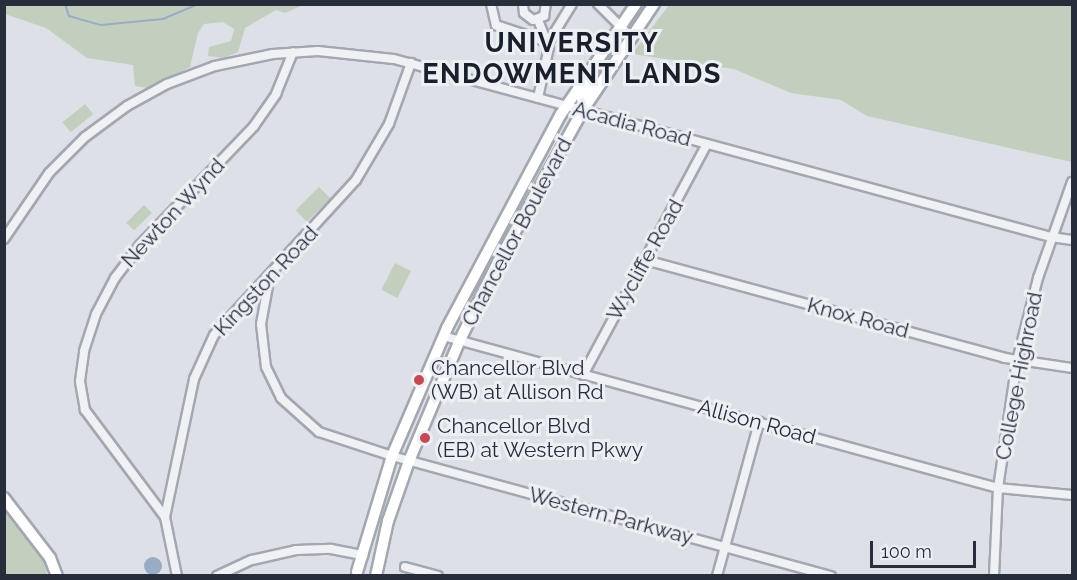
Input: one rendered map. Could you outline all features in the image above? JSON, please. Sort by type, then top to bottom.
[{"type":"main road","name":"Chancellor Boulevard","points":[[355,574],[363,555],[392,456],[443,336],[520,184],[566,105],[636,4]]},
{"type":"main road","name":"Chancellor Boulevard","points":[[376,576],[388,520],[409,461],[459,342],[498,262],[583,110],[654,4]]},
{"type":"main road","points":[[583,110],[582,97],[605,48]]},
{"type":"main road","points":[[4,498],[50,558],[57,576]]},
{"type":"main road","points":[[355,574],[365,570],[376,576]]},
{"type":"street","points":[[491,4],[496,25],[503,30],[548,43]]},
{"type":"street","points":[[523,4],[526,17],[538,20]]},
{"type":"street","points":[[538,20],[546,13],[546,4]]},
{"type":"street","points":[[538,98],[548,43],[572,4]]},
{"type":"street","points":[[598,4],[631,38]]},
{"type":"street","points":[[538,20],[548,43]]},
{"type":"street","name":"Acadia Road","points":[[4,238],[49,173],[85,137],[127,106],[208,68],[293,52],[358,53],[411,63],[1051,237],[1072,240]]},
{"type":"street","name":"Newton Wynd","points":[[177,576],[165,517],[86,410],[80,372],[88,337],[115,278],[140,245],[254,126],[276,94],[293,52]]},
{"type":"street","name":"Kingston Road","points":[[165,517],[172,471],[202,356],[224,322],[356,180],[389,124],[411,63]]},
{"type":"street","name":"Wycliffe Road","points":[[583,375],[707,144]]},
{"type":"street","name":"College Highroad","points":[[994,576],[998,488],[1017,361],[1051,237],[1072,182]]},
{"type":"street","name":"Knox Road","points":[[645,260],[1017,361],[1072,368]]},
{"type":"street","name":"Western Parkway","points":[[270,275],[261,324],[266,367],[282,398],[319,432],[409,461],[831,576]]},
{"type":"street","name":"Allison Road","points":[[443,336],[998,488],[1072,495]]},
{"type":"street","points":[[717,576],[759,422]]},
{"type":"street","points":[[217,576],[252,560],[296,550],[331,549],[363,555]]},
{"type":"street","points":[[405,567],[438,576]]},
{"type":"green space","points":[[5,4],[303,5],[285,13],[276,10],[245,28],[238,52],[224,58],[208,56],[209,47],[231,41],[234,29],[223,22],[204,24],[198,33],[190,67],[149,88],[135,86],[133,65],[87,58],[46,28],[5,14]]},
{"type":"green space","points":[[669,5],[1072,5],[1072,162],[867,116],[841,100],[791,93],[734,69],[632,54]]},
{"type":"green space","points":[[85,104],[93,114],[71,132],[62,122]]},
{"type":"green space","points":[[319,187],[330,198],[307,222],[296,210]]},
{"type":"green space","points":[[144,205],[152,213],[134,230],[126,223]]},
{"type":"green space","points":[[395,263],[411,271],[397,298],[381,290]]},
{"type":"green space","points":[[4,495],[45,564],[47,575],[5,575]]},
{"type":"water","points":[[153,557],[159,560],[162,566],[159,572],[153,575],[147,572],[144,566],[147,560]]},
{"type":"waterway","points":[[65,4],[69,16],[101,25],[163,19],[198,4]]},
{"type":"place","name":"Chancellor Blvd (WB) at Allison Rd","points":[[419,380]]},
{"type":"place","name":"Chancellor Blvd (EB) at Western Pkwy","points":[[425,438]]},
{"type":"district","name":"UNIVERSITY ENDOWMENT LANDS","points":[[572,58]]}]
